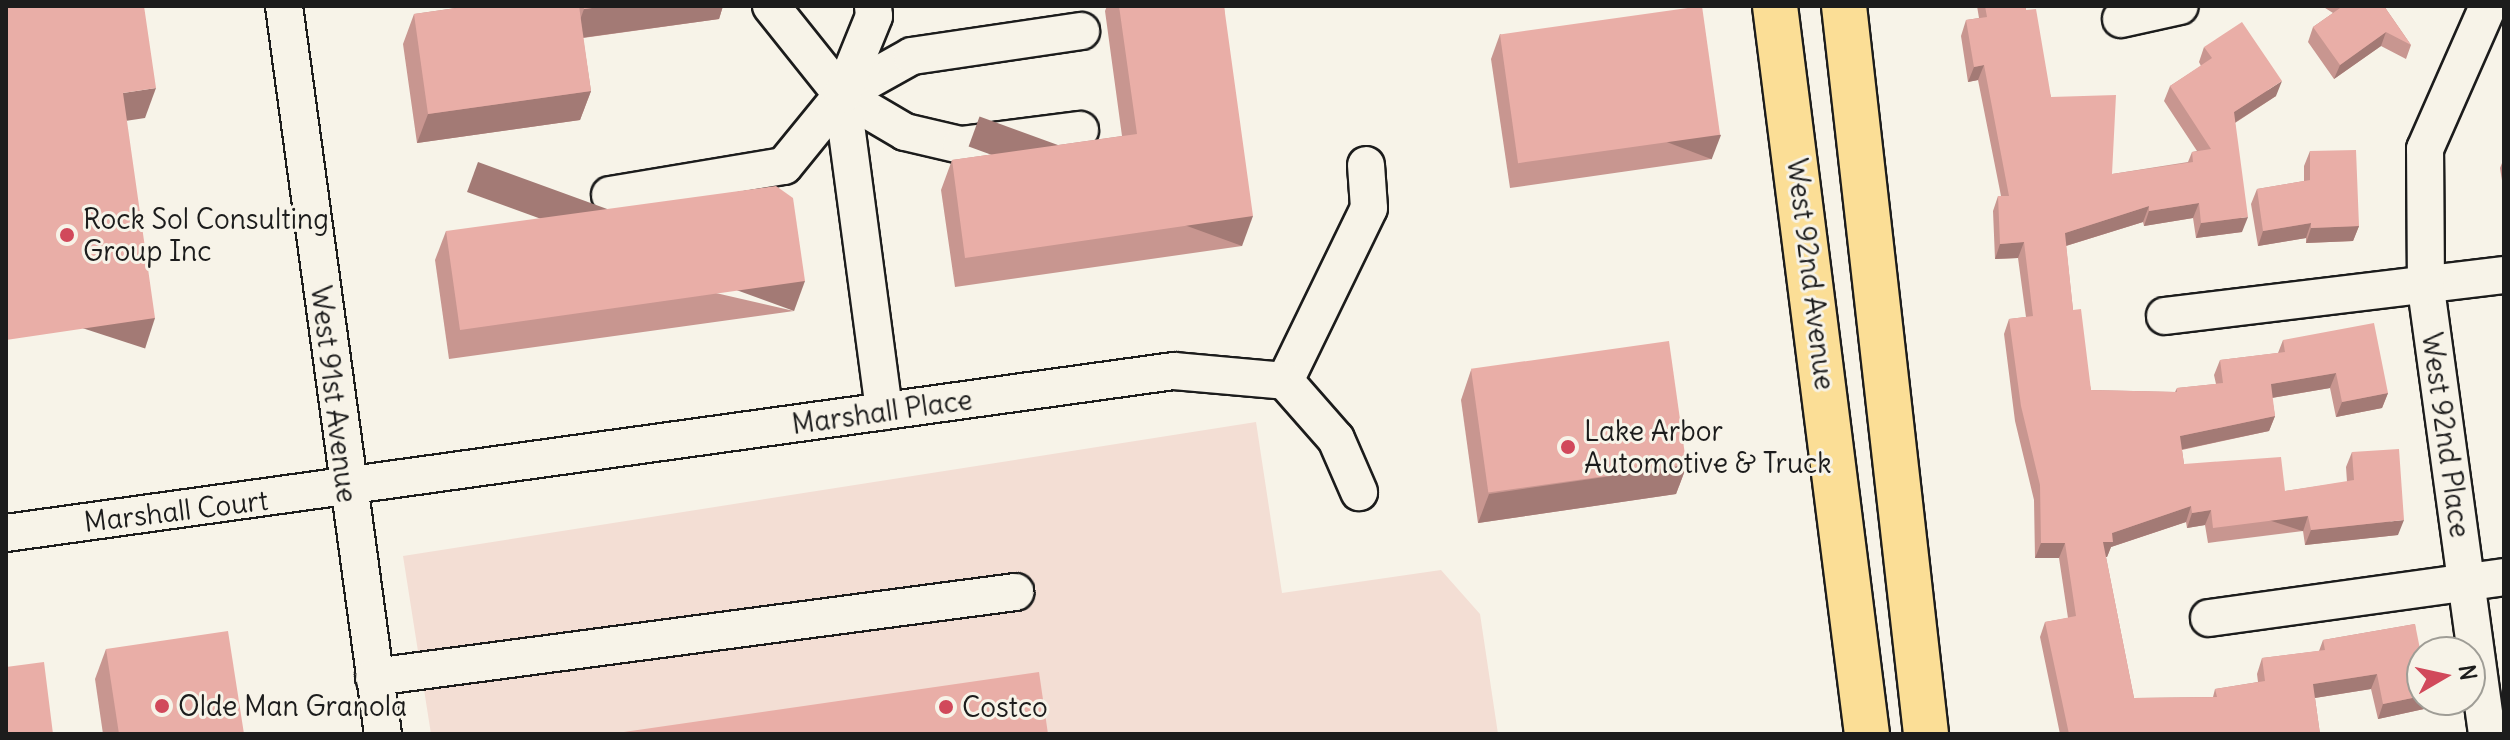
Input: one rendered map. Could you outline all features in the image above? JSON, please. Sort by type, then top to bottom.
[{"type":"main road","name":"West 92nd Avenue","points":[[1775,6],[1867,734]]},
{"type":"main road","points":[[1844,6],[1926,734]]},
{"type":"street","name":"West 91st Avenue","points":[[284,6],[346,489],[383,734]]},
{"type":"street","points":[[771,6],[842,95],[905,132],[961,145],[1080,130]]},
{"type":"street","points":[[610,195],[784,166],[842,95],[874,16],[873,6]]},
{"type":"street","points":[[2121,19],[2180,6]]},
{"type":"street","name":"West 92nd Place","points":[[2487,734],[2426,287],[2425,149],[2488,6]]},
{"type":"street","points":[[842,95],[912,56],[1081,31]]},
{"type":"street","points":[[842,95],[884,411]]},
{"type":"street","points":[[1359,492],[1336,439],[1285,381],[1369,208],[1366,165]]},
{"type":"street","points":[[2165,316],[2426,287],[2504,275]]},
{"type":"street","name":"Marshall Place","points":[[346,489],[1174,371],[1285,381]]},
{"type":"street","name":"Marshall Court","points":[[6,533],[346,489]]},
{"type":"street","points":[[2209,618],[2504,577]]},
{"type":"street","points":[[374,677],[1015,592]]},
{"type":"shaded area","points":[[1256,422],[1282,593],[1441,570],[1480,614],[1498,734],[431,734],[403,556]]},
{"type":"building","name":"Rock Sol Consulting Group Inc","points":[[6,6],[144,6],[156,88],[123,93],[155,318],[6,340]]},
{"type":"building","points":[[470,6],[579,6],[591,91],[428,114],[414,14]]},
{"type":"building","points":[[1119,6],[1224,6],[1253,216],[965,258],[952,160],[1137,134]]},
{"type":"building","points":[[1702,6],[1720,135],[1518,163],[1500,34]]},
{"type":"building","points":[[1985,6],[2036,9],[2051,97],[2116,95],[2112,174],[2193,162],[2192,152],[2211,149],[2170,86],[2212,58],[2204,47],[2242,22],[2282,81],[2234,112],[2248,217],[2201,223],[2199,203],[2149,211],[2149,206],[2065,233],[2073,310],[2081,309],[2091,390],[2177,392],[2177,388],[2223,383],[2220,360],[2285,352],[2283,340],[2374,323],[2388,393],[2342,402],[2336,373],[2271,384],[2275,416],[2180,436],[2184,464],[2281,457],[2285,491],[2354,480],[2352,452],[2399,449],[2404,520],[2311,530],[2308,516],[2213,528],[2211,510],[2192,513],[2191,506],[2112,533],[2113,542],[2103,542],[2134,698],[2217,697],[2215,689],[2265,681],[2262,658],[2325,650],[2323,640],[2415,624],[2417,636],[2406,636],[2406,699],[2383,704],[2377,674],[2313,684],[2320,734],[2069,734],[2045,622],[2076,616],[2065,543],[2041,543],[2040,485],[2021,406],[2009,319],[2033,316],[2024,242],[2000,244],[1998,196],[2009,196],[1984,65],[1974,67],[1966,20],[1987,17]]},
{"type":"building","points":[[2343,6],[2384,6],[2411,45],[2386,32],[2340,65],[2313,27]]},
{"type":"building","points":[[2356,150],[2359,226],[2311,228],[2311,223],[2263,231],[2257,189],[2310,180],[2310,151]]},
{"type":"building","points":[[776,186],[793,198],[805,281],[460,330],[446,231]]},
{"type":"building","name":"Lake Arbor Automotive & Truck","points":[[1669,341],[1686,465],[1488,493],[1471,369]]},
{"type":"building","name":"Olde Man Granola","points":[[228,631],[244,734],[119,734],[106,649]]},
{"type":"building","points":[[44,662],[53,734],[6,734],[6,667]]},
{"type":"building","name":"Costco","points":[[1039,672],[1048,734],[610,734]]},
{"type":"place","name":"Rock Sol Consulting Group Inc","points":[[67,235]]},
{"type":"place","name":"Lake Arbor Automotive & Truck","points":[[1568,447]]},
{"type":"place","name":"Olde Man Granola","points":[[162,706]]},
{"type":"place","name":"Costco","points":[[946,707]]}]
